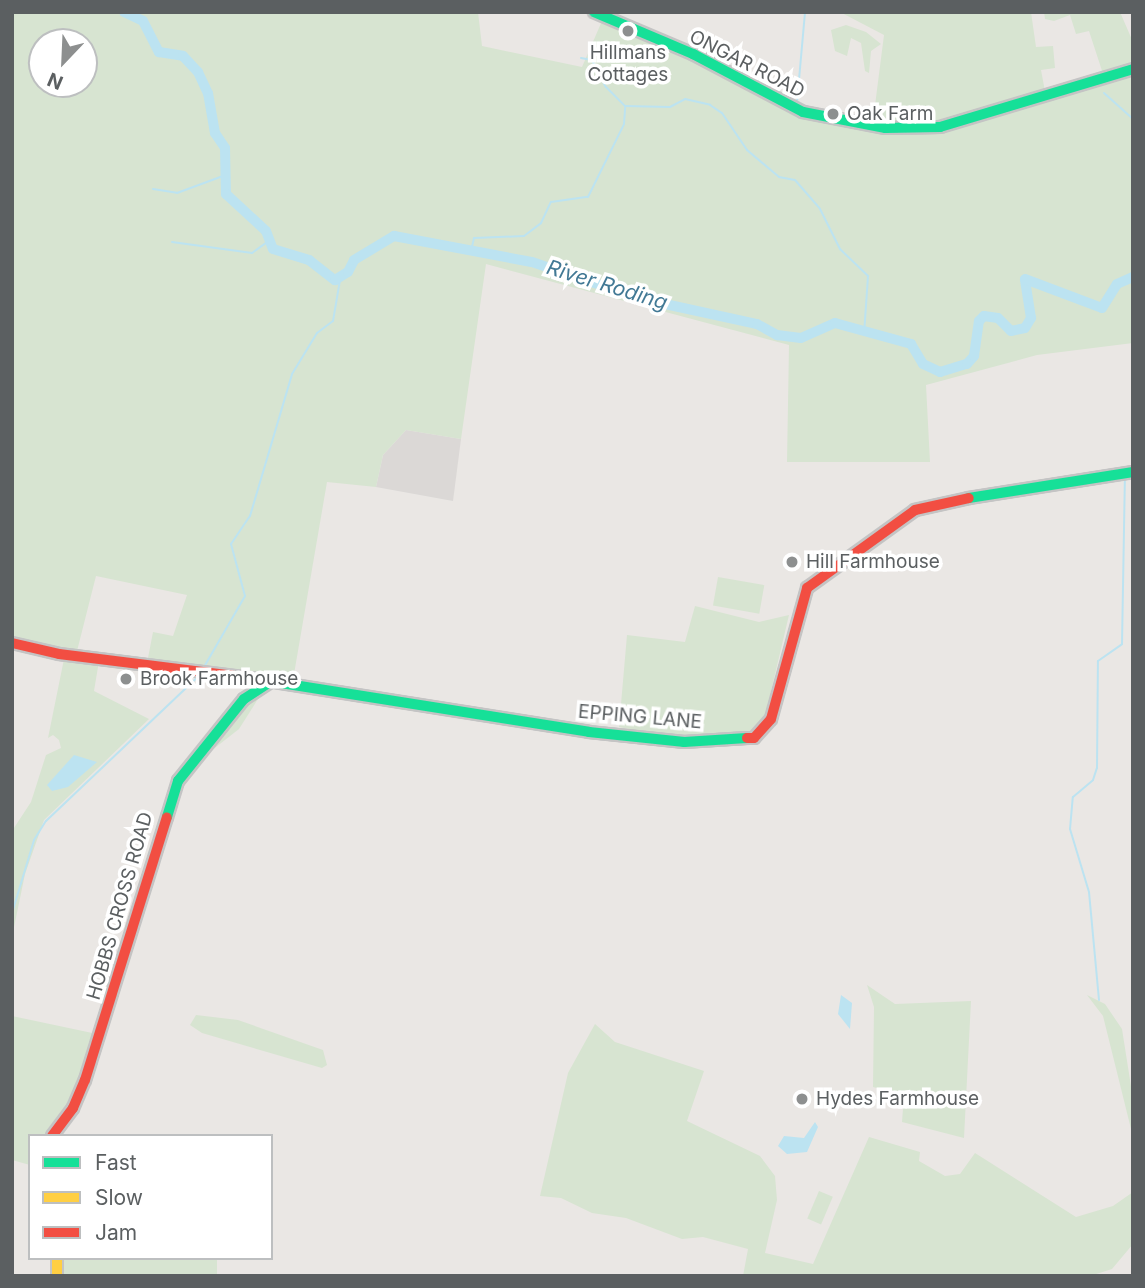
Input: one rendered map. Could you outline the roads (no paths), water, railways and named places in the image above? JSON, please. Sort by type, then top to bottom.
[{"type":"street","name":"ONGAR ROAD","points":[[594,12],[693,54],[803,112],[885,128],[940,128],[1133,69]]},
{"type":"street","name":"EPPING LANE","points":[[12,643],[59,654],[185,668],[453,713],[662,741],[754,738],[771,719],[807,588],[884,529],[915,510],[941,502],[1133,472]]},
{"type":"street","points":[[240,677],[244,699]]},
{"type":"street","name":"HOBBS CROSS ROAD","points":[[54,1134],[73,1108],[85,1080],[178,781],[244,699],[271,682]]},
{"type":"water","points":[[74,755],[97,762],[68,787],[52,791],[47,785]]},
{"type":"water","points":[[841,995],[852,1003],[850,1029],[838,1014]]},
{"type":"water","points":[[815,1122],[818,1127],[807,1152],[787,1154],[778,1146],[784,1136],[804,1138]]},
{"type":"waterway","name":"River Roding","points":[[124,12],[143,21],[159,52],[183,56],[198,72],[208,93],[215,133],[225,148],[226,194],[266,231],[273,249],[309,260],[335,280],[348,272],[354,260],[394,236],[532,262],[642,299],[757,324],[777,335],[801,338],[835,323],[911,344],[923,364],[940,372],[967,364],[974,356],[979,321],[984,316],[998,318],[1011,331],[1025,328],[1031,318],[1025,279],[1102,308],[1117,284],[1133,277]]},
{"type":"waterway","points":[[797,102],[805,12]]},
{"type":"waterway","points":[[581,58],[592,60],[606,87],[625,106],[670,107],[685,99],[710,105],[722,113],[747,150],[779,177],[795,180],[820,209],[840,249],[868,276],[864,334]]},
{"type":"waterway","points":[[1104,93],[1133,119]]},
{"type":"waterway","points":[[471,251],[474,238],[524,236],[541,223],[551,202],[588,197],[624,124],[625,108]]},
{"type":"waterway","points":[[153,189],[177,193],[223,176]]},
{"type":"waterway","points":[[172,242],[252,253],[270,240]]},
{"type":"waterway","points":[[204,667],[245,596],[231,544],[250,516],[292,374],[317,333],[333,321],[340,280]]},
{"type":"waterway","points":[[1099,1000],[1089,892],[1070,829],[1073,797],[1093,780],[1097,768],[1098,661],[1122,644],[1125,479]]},
{"type":"waterway","points":[[12,913],[34,840],[46,821],[200,675]]},
{"type":"place","name":"Hillmans Cottages","points":[[628,31]]},
{"type":"place","name":"Oak Farm","points":[[833,114]]},
{"type":"place","name":"Hill Farmhouse","points":[[792,562]]},
{"type":"place","name":"Brook Farmhouse","points":[[126,679]]},
{"type":"place","name":"Hydes Farmhouse","points":[[802,1099]]}]
